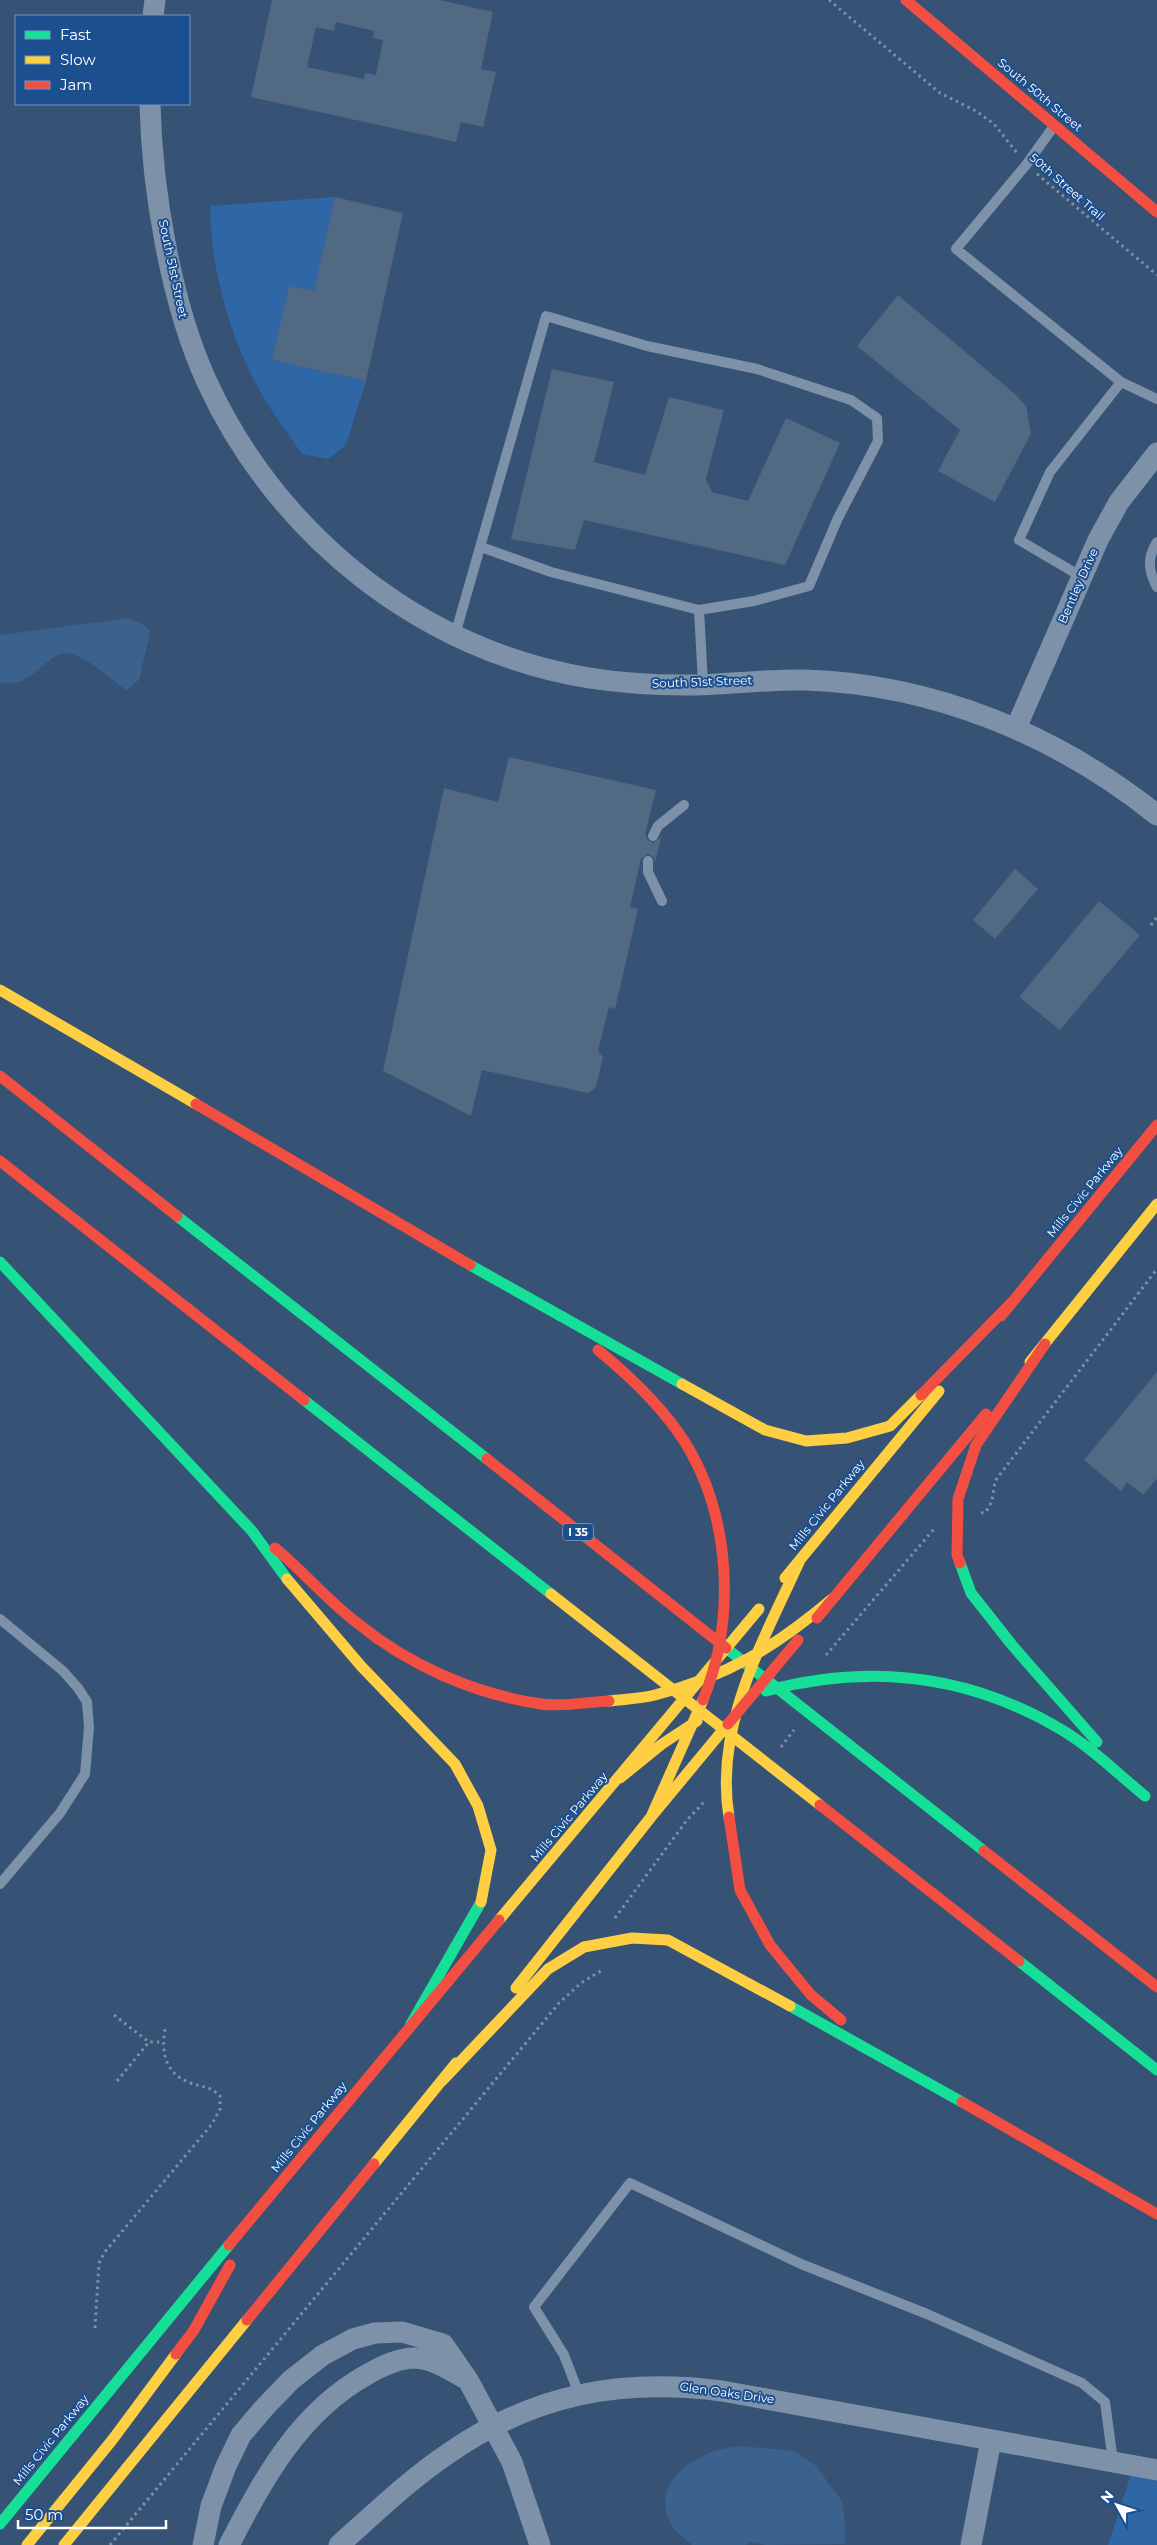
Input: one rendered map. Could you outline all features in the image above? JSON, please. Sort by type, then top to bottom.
[{"type":"main road","name":"South 50th Street","points":[[906,0],[1157,212]]},
{"type":"main road","points":[[0,990],[544,1308],[765,1430],[806,1441],[847,1438],[890,1426],[1016,1298]]},
{"type":"main road","name":"I 35","points":[[0,1076],[1157,1987]]},
{"type":"main road","name":"Mills Civic Parkway","points":[[0,2524],[411,2024],[620,1778],[658,1740],[717,1660],[1157,1125]]},
{"type":"main road","points":[[0,1161],[1157,2070]]},
{"type":"main road","points":[[64,2545],[442,2081],[750,1697],[794,1637],[832,1599],[1045,1344],[1157,1204]]},
{"type":"main road","points":[[0,1262],[252,1531],[292,1587],[354,1659],[455,1764],[478,1806],[491,1850],[482,1901],[411,2024]]},
{"type":"main road","points":[[544,1308],[609,1358],[667,1416],[695,1460],[716,1515],[724,1580],[724,1619],[717,1660],[680,1757],[652,1817]]},
{"type":"main road","points":[[658,1740],[738,1701],[812,1680],[844,1677],[906,1677],[966,1688],[1016,1706],[1062,1730],[1148,1799],[1012,1645],[972,1593],[957,1554],[958,1499],[976,1445],[1045,1344]]},
{"type":"main road","points":[[252,1531],[303,1571],[354,1622],[410,1661],[478,1689],[542,1704],[609,1701],[653,1696],[712,1677],[794,1637]]},
{"type":"main road","points":[[800,1560],[772,1619],[738,1701],[727,1754],[725,1793],[740,1890],[770,1945],[811,1995],[901,2067]]},
{"type":"main road","points":[[442,2081],[548,1969],[584,1947],[632,1938],[668,1940],[901,2067],[1157,2214]]},
{"type":"main road","points":[[27,2545],[113,2439],[194,2330],[262,2206]]},
{"type":"street","points":[[153,15],[155,0]]},
{"type":"street","name":"South 51st Street","points":[[150,105],[153,160],[177,296],[190,340],[207,383],[236,439],[283,503],[330,551],[358,576],[402,606],[455,635],[489,650],[536,666],[587,677],[636,684],[703,684],[807,680],[861,685],[912,694],[954,706],[1016,728],[1063,751],[1109,779],[1157,815]]},
{"type":"street","name":"Bentley Drive","points":[[1016,728],[1082,577],[1119,502],[1157,453]]},
{"type":"street","points":[[203,2545],[211,2506],[226,2466],[242,2436],[291,2380],[323,2355],[353,2339],[375,2333],[402,2332],[443,2344],[468,2380],[494,2425],[512,2462],[540,2545]]},
{"type":"street","points":[[229,2545],[271,2467],[291,2440],[308,2419],[353,2382],[397,2361],[414,2358],[435,2362],[468,2380]]},
{"type":"street","name":"Glen Oaks Drive","points":[[339,2545],[448,2453],[494,2425],[523,2412],[579,2394],[640,2386],[682,2386],[722,2391],[1157,2470]]},
{"type":"street","points":[[971,2545],[991,2440]]},
{"type":"lane","points":[[1054,125],[1026,165],[956,249],[1121,382],[1157,399]]},
{"type":"lane","points":[[455,635],[482,547],[546,316],[647,346],[757,369],[851,400],[877,418],[878,441],[838,518],[810,586],[754,601],[699,610],[551,572],[482,547]]},
{"type":"lane","points":[[1082,577],[1019,540],[1050,472],[1121,382]]},
{"type":"lane","points":[[1157,542],[1149,563],[1151,577],[1157,587]]},
{"type":"lane","points":[[699,610],[703,684]]},
{"type":"lane","points":[[654,836],[658,826],[684,805]]},
{"type":"lane","points":[[648,861],[648,872],[662,901]]},
{"type":"lane","points":[[0,1620],[63,1671],[78,1688],[87,1702],[89,1726],[84,1774],[60,1812],[0,1884]]},
{"type":"lane","points":[[579,2394],[564,2355],[534,2307],[630,2183],[801,2264],[927,2314],[1082,2383],[1106,2402],[1113,2462]]},
{"type":"path","name":"50th Street Trail","points":[[829,0],[940,93],[976,111],[994,124],[1026,165],[1157,274]]},
{"type":"path","points":[[1151,925],[1157,917]]},
{"type":"path","points":[[775,1754],[799,1725]]},
{"type":"path","points":[[110,2545],[559,2003],[581,1983],[608,1966],[614,1959],[612,1922],[687,1820],[710,1795],[725,1793]]},
{"type":"path","points":[[114,2015],[149,2042],[163,2042]]},
{"type":"path","points":[[95,2328],[99,2263],[104,2253],[212,2124],[220,2109],[220,2096],[214,2089],[187,2082],[170,2069],[164,2059],[163,2042],[165,2029]]},
{"type":"path","points":[[117,2081],[149,2042]]},
{"type":"shaded area","points":[[335,197],[319,270],[386,286],[382,306],[289,286],[273,360],[366,381],[346,445],[328,459],[302,454],[265,400],[242,355],[225,307],[219,282],[214,257],[210,206]]},
{"type":"shaded area","points":[[129,618],[143,624],[149,630],[149,638],[139,680],[126,690],[93,665],[71,654],[55,657],[21,681],[11,683],[0,682],[0,635]]},
{"type":"shaded area","points":[[739,2446],[794,2451],[815,2465],[842,2501],[845,2544],[767,2545],[749,2542],[747,2545],[692,2545],[679,2534],[672,2526],[665,2502],[671,2482],[687,2465],[698,2458],[709,2453]]},
{"type":"shaded area","points":[[1134,2465],[1157,2470],[1157,2545],[1108,2545]]},
{"type":"building","points":[[272,0],[440,0],[493,12],[481,69],[496,72],[483,127],[461,122],[456,142],[251,97]],"holes":[[[336,22],[374,31],[373,38],[383,40],[376,75],[365,73],[364,79],[307,67],[316,27],[334,31]]]},
{"type":"building","points":[[335,197],[403,213],[366,381],[272,360],[289,286],[314,291]]},
{"type":"building","points":[[898,295],[1015,394],[1026,406],[1031,434],[995,502],[938,471],[960,430],[857,346]]},
{"type":"building","points":[[552,369],[614,382],[594,462],[645,475],[669,397],[724,410],[706,479],[712,492],[748,501],[786,418],[840,443],[785,565],[584,520],[575,550],[511,539]]},
{"type":"building","points":[[509,757],[656,790],[645,834],[648,840],[653,843],[661,837],[655,862],[654,857],[648,854],[641,859],[630,907],[638,909],[615,1009],[609,1007],[598,1051],[603,1057],[596,1087],[588,1093],[482,1070],[471,1116],[383,1071],[444,788],[498,802]]},
{"type":"building","points":[[1015,869],[1038,889],[995,939],[973,920]]},
{"type":"building","points":[[1099,901],[1140,935],[1060,1030],[1019,997]]},
{"type":"building","points":[[1157,1372],[1157,1479],[1143,1495],[1127,1482],[1121,1491],[1084,1460]]},
{"type":"traffic: fast","points":[[177,1216],[487,1459]]},
{"type":"traffic: fast","points":[[0,1262],[252,1531],[287,1579]]},
{"type":"traffic: fast","points":[[470,1265],[682,1384]]},
{"type":"traffic: fast","points":[[304,1400],[551,1594]]},
{"type":"traffic: fast","points":[[960,1563],[971,1593],[1012,1645],[1097,1742]]},
{"type":"traffic: fast","points":[[726,1648],[984,1851]]},
{"type":"traffic: fast","points":[[766,1691],[805,1682],[843,1677],[881,1676],[918,1679],[991,1696],[1027,1711],[1073,1737],[1145,1796]]},
{"type":"traffic: fast","points":[[411,2024],[481,1902]]},
{"type":"traffic: fast","points":[[1019,1961],[1157,2070]]},
{"type":"traffic: fast","points":[[790,2006],[962,2102]]},
{"type":"traffic: fast","points":[[0,2524],[229,2245]]},
{"type":"traffic: slow","points":[[0,990],[196,1104]]},
{"type":"traffic: slow","points":[[1030,1362],[1157,1204]]},
{"type":"traffic: slow","points":[[682,1384],[765,1430],[806,1441],[847,1438],[890,1426],[921,1395]]},
{"type":"traffic: slow","points":[[785,1578],[939,1391]]},
{"type":"traffic: slow","points":[[729,1817],[726,1783],[735,1717],[757,1653],[800,1560]]},
{"type":"traffic: slow","points":[[287,1579],[361,1666],[455,1764],[478,1806],[491,1850],[481,1902]]},
{"type":"traffic: slow","points":[[551,1594],[820,1805]]},
{"type":"traffic: slow","points":[[609,1701],[655,1695],[705,1679],[728,1669],[750,1658],[791,1632],[832,1599]]},
{"type":"traffic: slow","points":[[499,1920],[759,1609]]},
{"type":"traffic: slow","points":[[651,1817],[703,1700]]},
{"type":"traffic: slow","points":[[620,1778],[662,1744],[697,1721]]},
{"type":"traffic: slow","points":[[516,1988],[651,1817],[728,1724]]},
{"type":"traffic: slow","points":[[442,2081],[548,1969],[584,1947],[632,1938],[668,1940],[790,2006]]},
{"type":"traffic: slow","points":[[374,2164],[456,2063]]},
{"type":"traffic: slow","points":[[64,2545],[247,2320]]},
{"type":"traffic: slow","points":[[27,2545],[113,2439],[176,2354]]},
{"type":"traffic: jam","points":[[906,0],[1157,212]]},
{"type":"traffic: jam","points":[[0,1076],[177,1216]]},
{"type":"traffic: jam","points":[[196,1104],[470,1265]]},
{"type":"traffic: jam","points":[[1001,1316],[1157,1125]]},
{"type":"traffic: jam","points":[[0,1161],[304,1400]]},
{"type":"traffic: jam","points":[[921,1395],[1016,1298]]},
{"type":"traffic: jam","points":[[960,1563],[957,1555],[958,1499],[976,1445],[1045,1344]]},
{"type":"traffic: jam","points":[[598,1350],[646,1393],[677,1430],[701,1473],[712,1504],[720,1536],[724,1570],[724,1603],[721,1637],[714,1669],[703,1700]]},
{"type":"traffic: jam","points":[[817,1618],[986,1414]]},
{"type":"traffic: jam","points":[[487,1459],[726,1648]]},
{"type":"traffic: jam","points":[[275,1548],[345,1613],[376,1637],[397,1652],[443,1675],[491,1693],[541,1704],[566,1705],[609,1701]]},
{"type":"traffic: jam","points":[[728,1724],[798,1640]]},
{"type":"traffic: jam","points":[[820,1805],[1019,1961]]},
{"type":"traffic: jam","points":[[729,1817],[740,1890],[770,1945],[811,1995],[841,2020]]},
{"type":"traffic: jam","points":[[984,1851],[1157,1987]]},
{"type":"traffic: jam","points":[[229,2245],[499,1920]]},
{"type":"traffic: jam","points":[[962,2102],[1157,2214]]},
{"type":"traffic: jam","points":[[247,2320],[374,2164]]},
{"type":"traffic: jam","points":[[176,2354],[194,2330],[230,2265]]}]
